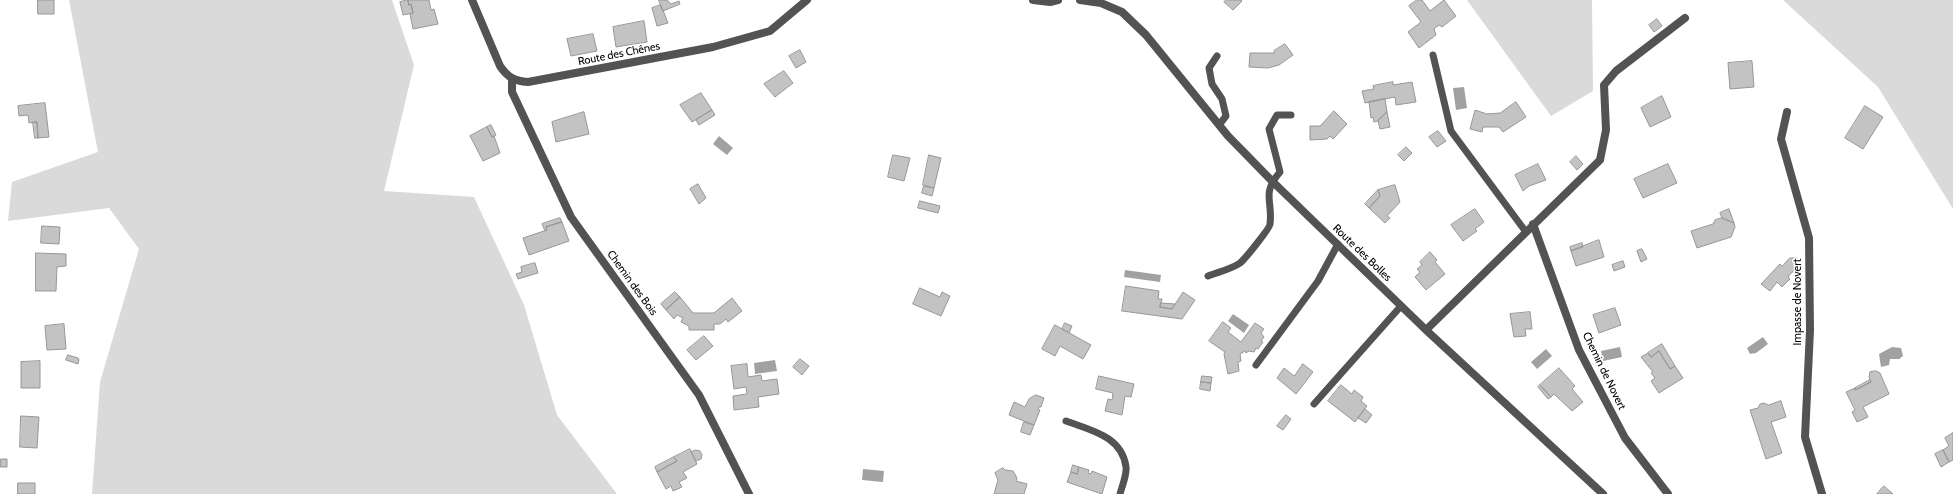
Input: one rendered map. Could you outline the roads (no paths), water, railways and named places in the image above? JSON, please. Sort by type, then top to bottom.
[{"type":"street","points":[[472,0],[500,66],[505,74],[512,79]]},
{"type":"street","name":"Route des Chênes","points":[[512,79],[528,82],[713,48],[770,31],[807,0]]},
{"type":"street","points":[[1033,0],[1050,2],[1058,0]]},
{"type":"street","name":"Route des Bolles","points":[[1080,0],[1101,3],[1122,12],[1146,35],[1219,125],[1272,181],[1400,306],[1603,494]]},
{"type":"street","points":[[1426,330],[1600,160],[1606,130],[1604,86],[1616,71],[1685,18]]},
{"type":"street","name":"Chemin des Bois","points":[[512,79],[512,92],[571,217],[699,395],[749,494]]},
{"type":"street","name":"Impasse de Novert","points":[[1787,112],[1781,139],[1810,238],[1810,330],[1805,437],[1822,494]]},
{"type":"street","name":"Chemin de Novert","points":[[1533,224],[1579,350],[1625,438],[1668,494]]},
{"type":"lane","points":[[1433,55],[1451,131],[1526,232]]},
{"type":"lane","points":[[1217,56],[1209,68],[1212,84],[1222,99],[1226,116],[1219,125]]},
{"type":"lane","points":[[1208,276],[1240,264],[1270,226],[1271,211],[1268,194],[1272,181],[1280,172],[1269,129],[1277,115],[1291,115]]},
{"type":"lane","points":[[1256,365],[1318,281],[1338,244]]},
{"type":"lane","points":[[1314,404],[1400,306]]},
{"type":"lane","points":[[1066,421],[1105,436],[1121,449],[1127,468],[1120,494]]}]
